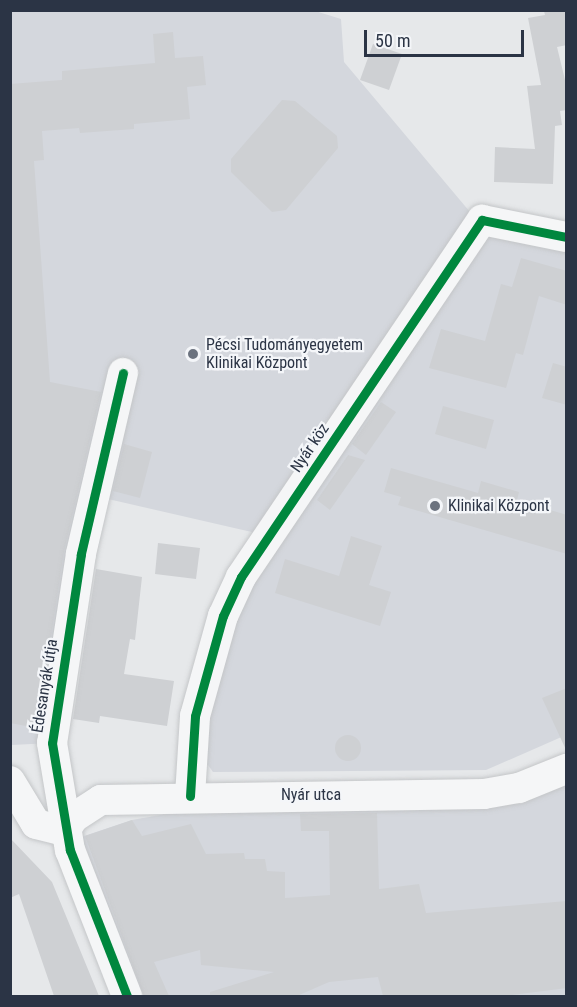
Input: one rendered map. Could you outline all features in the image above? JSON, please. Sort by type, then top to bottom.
[{"type":"street","name":"Nyár köz","points":[[190,796],[195,716],[223,616],[241,577],[482,220],[567,237]]},
{"type":"street","name":"Édesanyák útja","points":[[123,373],[81,554],[52,743],[65,831],[127,996]]},
{"type":"street","name":"Nyár utca","points":[[65,831],[73,818],[101,800],[190,796],[484,794],[519,788],[567,769]]},
{"type":"street","points":[[10,781],[36,824],[65,831]]},
{"type":"shaded area","name":"Pécsi Tudományegyetem Klinikai Központ","points":[[312,10],[341,19],[344,62],[470,212],[256,533],[95,496],[52,743],[11,745],[10,11]]},
{"type":"shaded area","name":"Klinikai Központ","points":[[485,231],[566,248],[566,735],[486,770],[213,772],[200,754],[235,620],[249,584]]},
{"type":"shaded area","points":[[566,779],[566,996],[139,996],[78,838],[132,820],[211,806],[521,804]]},
{"type":"building","points":[[544,11],[567,11],[567,45],[557,47],[567,88],[567,110],[560,111],[562,125],[555,126],[553,184],[494,182],[495,147],[535,149],[527,86],[541,85],[528,18],[545,15]]},
{"type":"building","points":[[173,32],[175,58],[203,56],[206,85],[187,87],[190,119],[134,124],[134,129],[80,133],[79,128],[42,131],[44,160],[34,161],[50,382],[101,392],[64,551],[37,728],[10,723],[10,84],[62,80],[62,71],[155,63],[153,34]]},
{"type":"building","points":[[373,44],[402,54],[389,90],[360,80]]},
{"type":"building","points":[[282,100],[295,101],[337,136],[338,148],[286,210],[272,212],[231,172],[231,159]]},
{"type":"building","points":[[521,258],[567,271],[567,305],[539,296],[523,355],[516,353],[506,388],[429,368],[441,329],[485,341],[501,284],[512,287]]},
{"type":"building","points":[[553,363],[567,367],[567,405],[542,398]]},
{"type":"building","points":[[381,402],[396,412],[366,455],[352,444]]},
{"type":"building","points":[[443,406],[494,420],[486,449],[435,434]]},
{"type":"building","points":[[124,444],[152,452],[140,498],[113,491]]},
{"type":"building","points":[[348,455],[365,460],[330,510],[317,500]]},
{"type":"building","points":[[391,468],[478,493],[481,481],[519,492],[517,500],[567,515],[567,554],[398,505],[401,497],[384,492]]},
{"type":"building","points":[[351,536],[382,546],[369,585],[391,592],[380,626],[275,593],[285,559],[339,576]]},
{"type":"building","points":[[158,543],[200,548],[196,579],[155,574]]},
{"type":"building","points":[[96,569],[142,577],[135,640],[130,639],[124,674],[174,681],[167,726],[100,716],[99,723],[73,719]]},
{"type":"building","points":[[567,688],[567,752],[542,698]]},
{"type":"building","points":[[348,735],[357,739],[361,748],[357,757],[348,761],[339,757],[335,748],[339,739]]},
{"type":"building","points":[[377,813],[379,889],[419,884],[426,913],[567,901],[567,988],[504,996],[383,996],[378,977],[329,982],[297,996],[210,996],[210,992],[274,972],[201,965],[200,950],[154,962],[169,996],[144,996],[85,836],[132,820],[142,836],[191,824],[206,854],[244,853],[245,859],[265,859],[267,871],[285,872],[285,898],[330,895],[329,831],[301,831],[300,814]]},
{"type":"building","points":[[10,838],[52,882],[99,996],[54,996],[19,894],[10,898]]},
{"type":"cycle path","points":[[190,796],[195,716],[223,616],[241,577],[482,220],[566,237]]},
{"type":"cycle path","points":[[123,373],[81,554],[52,743],[70,850],[127,996]]},
{"type":"place","name":"Pécsi Tudományegyetem Klinikai Központ","points":[[193,354]]},
{"type":"place","name":"Klinikai Központ","points":[[435,506]]}]
